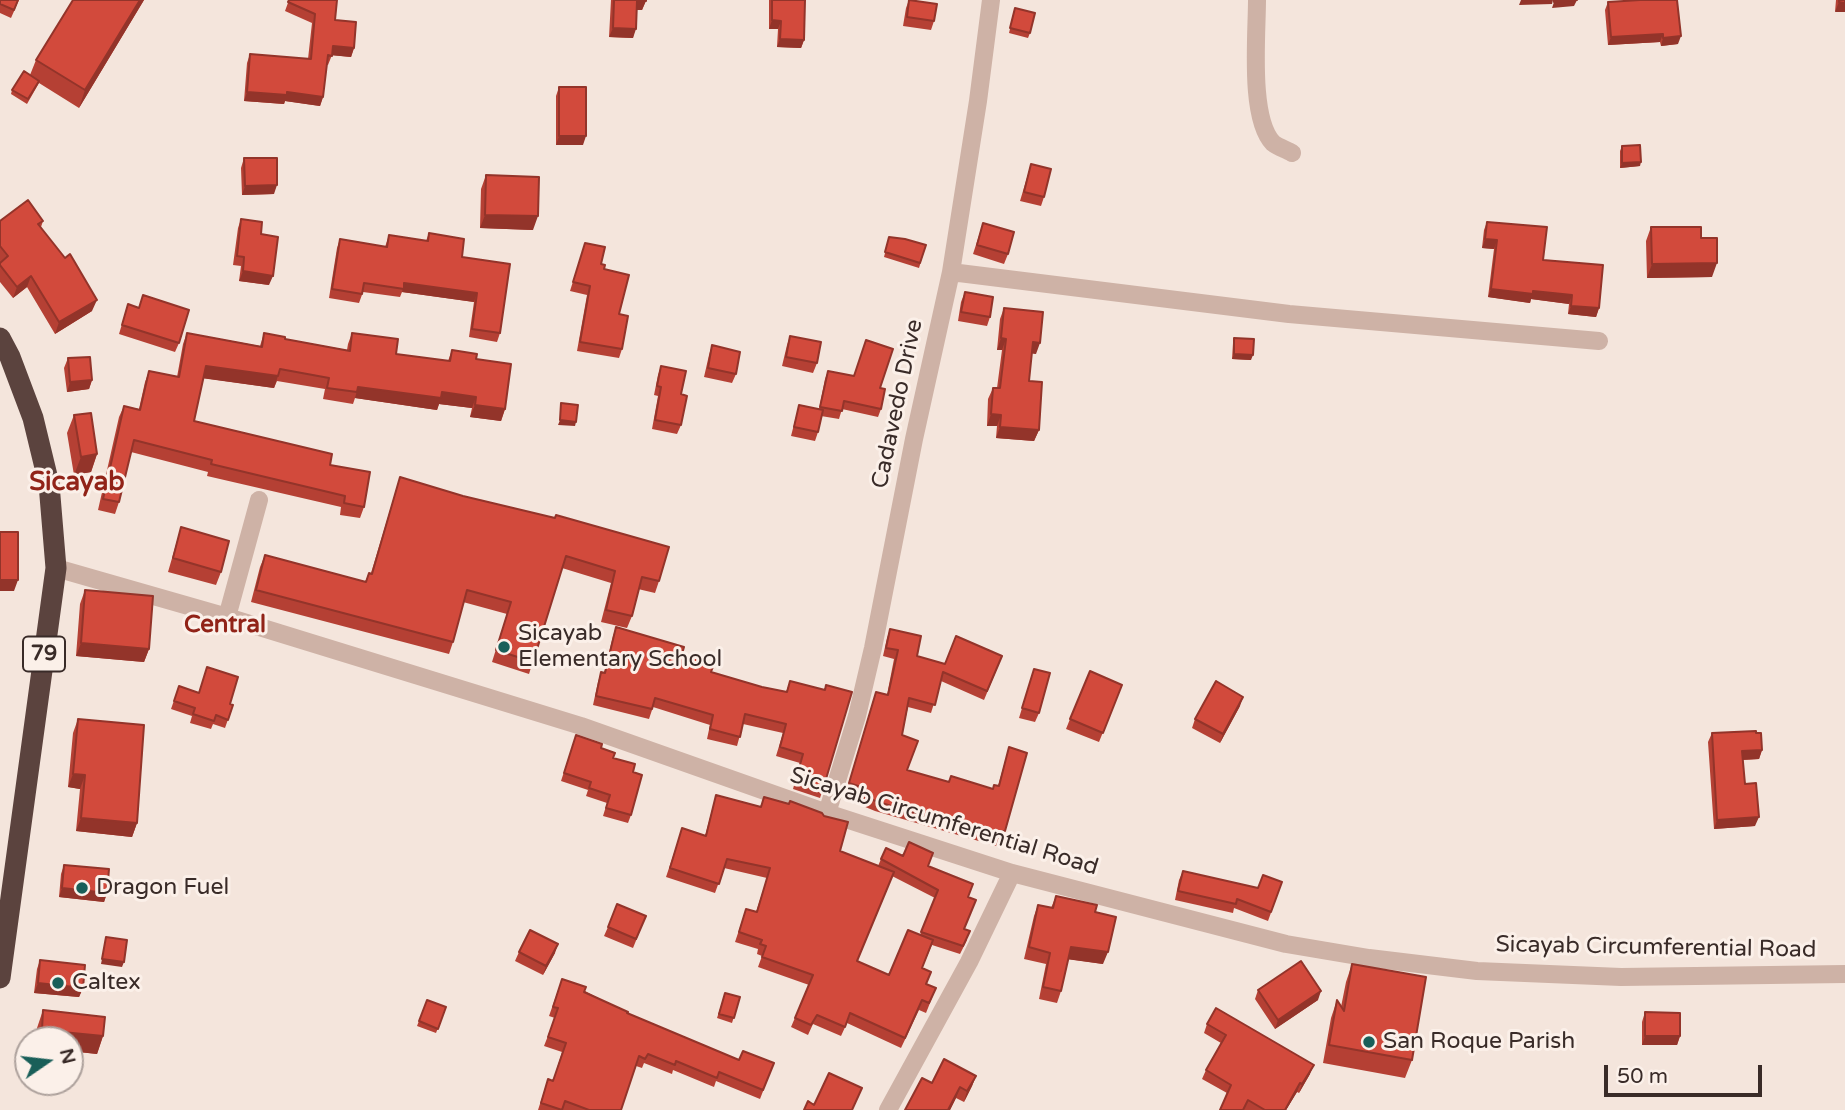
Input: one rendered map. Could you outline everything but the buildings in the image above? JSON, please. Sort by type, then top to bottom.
[{"type":"highway","name":"79","points":[[0,338],[33,418],[50,484],[56,568],[0,978]]},
{"type":"street","name":"Cadavedo Drive","points":[[827,813],[857,716],[873,648],[914,439],[951,272],[984,65],[991,0]]},
{"type":"street","points":[[1257,0],[1257,99],[1261,121],[1273,143],[1292,153]]},
{"type":"street","points":[[951,272],[1302,316],[1599,341]]},
{"type":"street","points":[[227,617],[259,500]]},
{"type":"street","name":"Sicayab Circumferential Road","points":[[56,568],[227,617],[580,726],[827,813],[1012,873],[1286,944],[1369,958],[1477,971],[1620,977],[1845,974]]},
{"type":"street","points":[[888,1110],[953,994],[1012,873]]},
{"type":"place","name":"Sicayab Elementary School","points":[[504,647]]},
{"type":"place","name":"Dragon Fuel","points":[[82,888]]},
{"type":"place","name":"Caltex","points":[[58,983]]},
{"type":"place","name":"San Roque Parish","points":[[1369,1042]]},
{"type":"district","name":"Sicayab","points":[[77,483]]},
{"type":"district","name":"Central","points":[[225,626]]}]
